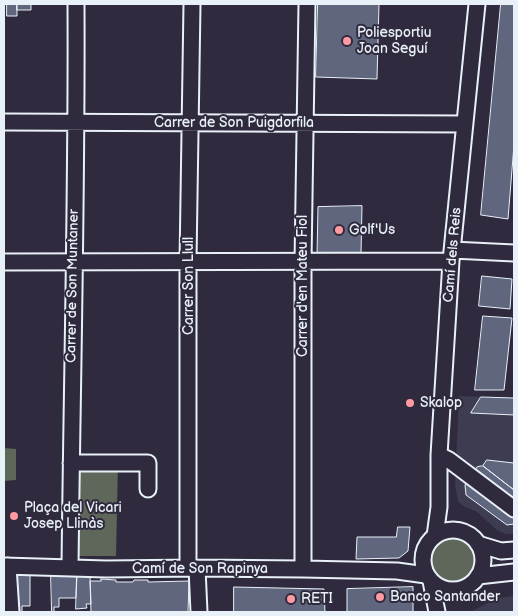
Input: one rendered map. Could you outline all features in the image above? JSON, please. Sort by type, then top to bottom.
[{"type":"street","name":"Carrer de Son Muntaner","points":[[70,568],[76,4]]},
{"type":"street","name":"Carrer Son Llull","points":[[192,4],[188,261],[193,568],[199,612]]},
{"type":"street","name":"Carrer d'en Mateu Fiol","points":[[304,569],[303,262],[307,4]]},
{"type":"street","name":"Camí dels Reis","points":[[435,536],[439,507],[439,455],[452,255],[477,4]]},
{"type":"street","name":"Carrer de Son Puigdorfila","points":[[4,122],[76,124],[465,124]]},
{"type":"street","points":[[4,262],[303,262],[514,253]]},
{"type":"street","points":[[439,455],[449,460],[514,508]]},
{"type":"street","points":[[71,463],[148,463],[148,489]]},
{"type":"street","points":[[437,611],[458,590],[473,583],[478,576],[483,560],[478,544],[473,538],[457,530],[439,507]]},
{"type":"street","points":[[437,611],[429,578],[423,567],[424,552],[428,543],[435,536],[442,532],[457,530]]},
{"type":"street","points":[[478,544],[502,550],[514,550]]},
{"type":"street","points":[[397,571],[424,552]]},
{"type":"street","points":[[6,566],[11,612]]},
{"type":"street","name":"Camí de Son Rapinya","points":[[6,566],[397,571],[429,578]]},
{"type":"street","points":[[478,576],[514,572]]},
{"type":"street","points":[[429,578],[438,586],[448,590],[458,590]]},
{"type":"shaded area","points":[[459,396],[514,398],[514,534],[506,534],[497,530],[477,512],[458,502],[455,484]]},
{"type":"shaded area","points":[[4,448],[16,449],[16,480],[4,481]]},
{"type":"shaded area","points":[[79,463],[118,463],[116,556],[79,556]]},
{"type":"shaded area","points":[[449,537],[459,537],[471,543],[476,551],[476,569],[471,577],[463,582],[449,583],[441,580],[434,573],[431,565],[431,555],[434,547],[441,540]]},
{"type":"shaded area","points":[[514,596],[514,612],[470,612],[498,598]]},
{"type":"building","points":[[7,4],[17,4],[17,16],[7,16]]},
{"type":"building","points":[[17,4],[31,4],[31,10],[17,10]]},
{"type":"building","name":"Poliesportiu Joan Seguí","points":[[318,4],[379,4],[377,79],[316,77]]},
{"type":"building","points":[[501,4],[514,4],[514,145],[508,219],[481,215]]},
{"type":"building","name":"Golf'Us","points":[[362,206],[361,254],[317,255],[318,207]]},
{"type":"building","points":[[482,276],[512,279],[510,309],[479,306]]},
{"type":"building","points":[[483,316],[512,318],[504,390],[475,390]]},
{"type":"building","points":[[481,397],[514,398],[514,415],[471,413]]},
{"type":"building","points":[[487,460],[514,463],[514,490],[483,466]]},
{"type":"building","points":[[483,466],[514,490],[514,524],[507,525],[466,495],[465,485],[477,467]]},
{"type":"building","points":[[398,527],[410,527],[408,551],[399,558],[356,559],[357,537],[396,537]]},
{"type":"building","points":[[12,575],[30,575],[30,606],[22,606],[22,612],[13,612]]},
{"type":"building","points":[[51,575],[77,575],[76,598],[59,598],[59,607],[54,607],[54,612],[52,612]]},
{"type":"building","points":[[77,575],[90,576],[91,604],[86,604],[87,608],[76,609]]},
{"type":"building","points":[[101,579],[116,580],[116,582],[133,582],[134,580],[148,580],[148,582],[189,581],[188,612],[91,612],[90,581],[101,581]]},
{"type":"building","points":[[234,587],[324,589],[325,612],[234,612]]},
{"type":"building","points":[[413,587],[413,612],[347,612],[347,589]]},
{"type":"place","name":"Poliesportiu Joan Seguí","points":[[347,41]]},
{"type":"place","name":"Golf'Us","points":[[339,230]]},
{"type":"place","name":"Skalop","points":[[410,403]]},
{"type":"place","name":"Plaça del Vicari Josep Llinàs","points":[[14,516]]},
{"type":"place","name":"Banco Santander","points":[[380,597]]},
{"type":"place","name":"RETI","points":[[291,599]]}]
